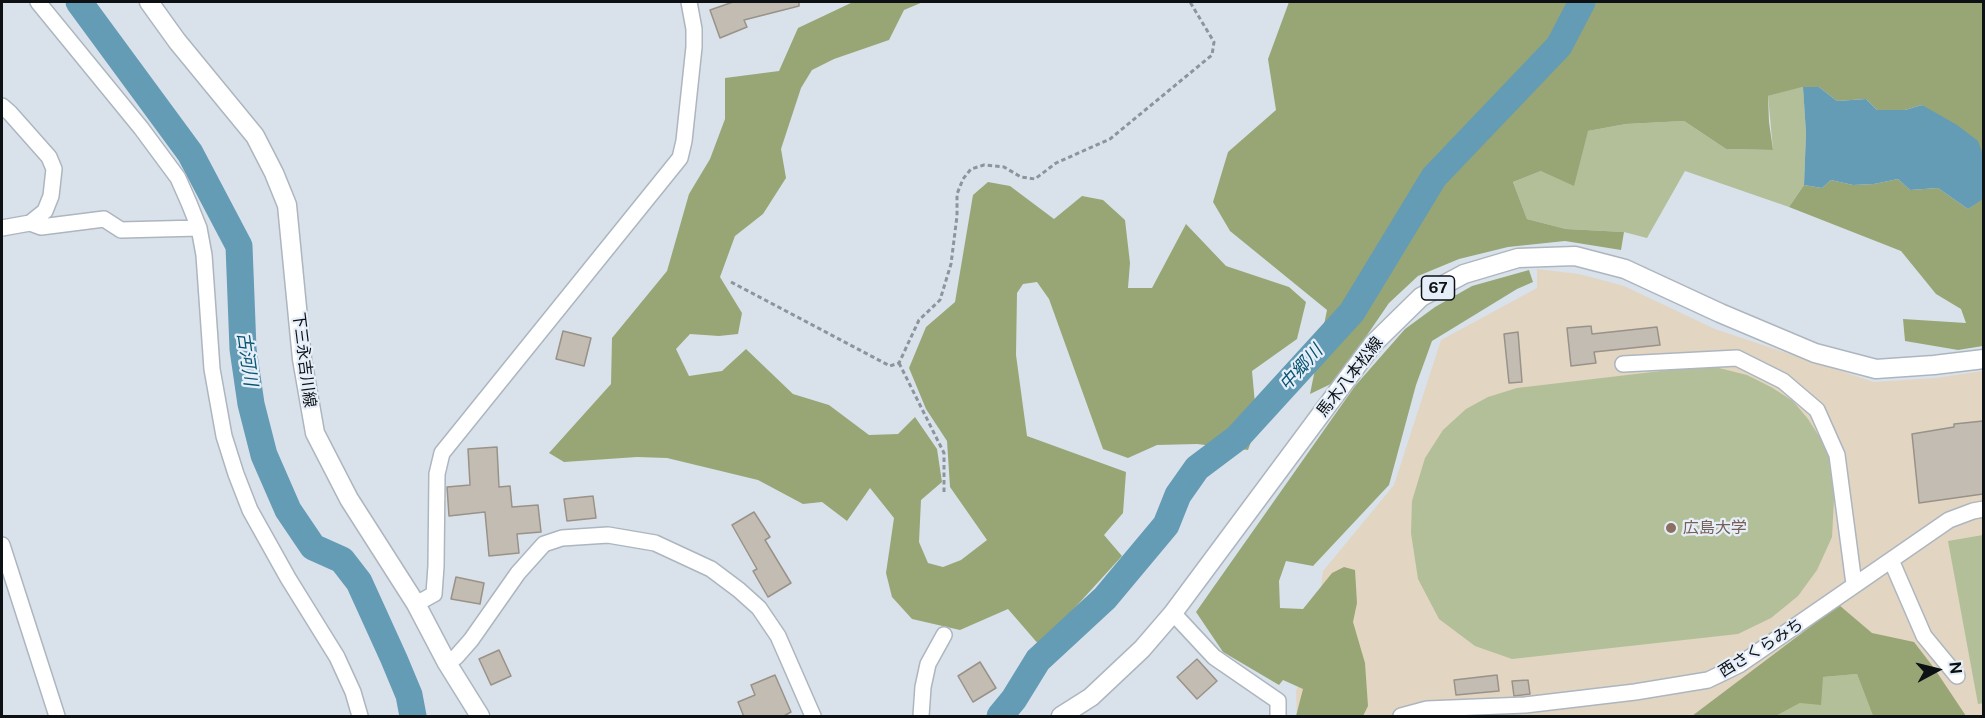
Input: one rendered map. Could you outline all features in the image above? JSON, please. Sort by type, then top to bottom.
[{"type":"main road","name":"下三永吉川線","points":[[149,2],[177,41],[255,136],[274,173],[287,205],[302,359],[315,433],[349,499],[416,604],[447,663],[480,717]]},
{"type":"main road","name":"馬木八本松線","points":[[1061,717],[1091,696],[1142,649],[1173,614],[1373,344],[1421,297],[1464,274],[1518,258],[1575,256],[1625,268],[1720,313],[1815,353],[1876,369],[1934,366],[1983,359]]},
{"type":"street","points":[[38,2],[141,128],[178,178],[199,228],[204,255],[212,369],[224,436],[250,510],[288,578],[337,657],[353,692],[360,717]]},
{"type":"street","points":[[416,604],[434,594],[437,474],[442,453],[680,158],[684,141],[694,47],[694,30],[689,2]]},
{"type":"street","points":[[2,106],[49,157],[54,170],[51,196],[45,211],[30,223],[2,228]]},
{"type":"street","points":[[30,223],[41,227],[104,219],[121,230],[199,228]]},
{"type":"street","points":[[1623,364],[1737,358],[1783,381],[1817,410],[1837,455],[1854,584]]},
{"type":"street","name":"西さくらみち","points":[[1401,717],[1635,692],[1708,680],[1739,665],[1949,520],[1983,509]]},
{"type":"street","points":[[447,663],[456,657],[471,640],[518,573],[544,544],[562,538],[608,535],[655,543],[711,569],[740,590],[759,608],[778,636],[813,717]]},
{"type":"street","points":[[2,545],[57,717]]},
{"type":"street","points":[[1891,560],[1924,636],[1957,676]]},
{"type":"street","points":[[1173,614],[1214,657],[1278,701],[1278,717]]},
{"type":"street","points":[[921,717],[922,687],[928,664],[944,635]]},
{"type":"path","points":[[731,282],[890,366],[899,363],[919,320],[940,300],[951,264],[957,216],[957,194],[971,169],[984,165],[1004,167],[1021,177],[1035,179],[1056,163],[1110,139],[1212,55],[1214,42],[1190,2]]},
{"type":"path","points":[[899,363],[945,453],[944,494]]},
{"type":"shaded area","name":"広島大学","points":[[1537,269],[1579,274],[1624,286],[1715,329],[1874,382],[1935,378],[1983,371],[1983,716],[1297,716],[1296,691],[1312,656],[1323,571],[1394,485],[1441,340],[1537,288]]},
{"type":"green space","points":[[853,2],[923,2],[904,10],[889,40],[834,59],[812,70],[801,88],[781,149],[786,178],[763,214],[735,236],[720,277],[742,313],[738,334],[719,336],[690,334],[676,349],[689,376],[722,371],[746,349],[793,394],[829,405],[869,435],[898,434],[915,417],[937,449],[942,482],[921,500],[919,542],[928,563],[943,567],[961,560],[987,540],[950,487],[947,441],[926,409],[909,368],[926,327],[955,302],[973,195],[988,182],[1010,186],[1054,219],[1082,196],[1103,200],[1125,220],[1130,263],[1128,288],[1152,288],[1186,224],[1226,266],[1289,287],[1306,302],[1297,339],[1252,371],[1257,425],[1248,450],[1197,444],[1157,445],[1128,458],[1103,449],[1049,299],[1037,282],[1023,284],[1017,293],[1016,355],[1027,436],[1126,472],[1123,513],[1104,535],[1122,556],[1040,646],[1008,609],[960,630],[912,619],[892,597],[886,573],[894,518],[870,488],[847,521],[822,502],[803,504],[758,480],[667,458],[637,457],[564,462],[549,453],[611,384],[612,338],[667,271],[689,194],[710,159],[725,119],[725,78],[779,71],[798,28]]},
{"type":"green space","points":[[1289,2],[1983,2],[1983,155],[1922,105],[1905,110],[1877,110],[1866,99],[1837,101],[1819,87],[1802,87],[1768,96],[1773,150],[1726,149],[1684,121],[1626,124],[1588,131],[1574,186],[1541,171],[1513,182],[1527,219],[1566,229],[1624,232],[1621,250],[1565,241],[1508,247],[1459,259],[1418,276],[1389,303],[1335,382],[1310,394],[1327,310],[1230,231],[1213,202],[1228,152],[1276,110],[1268,59]]},
{"type":"green space","points":[[1803,86],[1806,133],[1804,185],[1789,207],[1685,171],[1647,238],[1624,232],[1566,229],[1527,219],[1513,182],[1541,171],[1588,131],[1626,124],[1684,121],[1726,149],[1773,150],[1768,96]]},
{"type":"green space","points":[[1898,179],[1910,190],[1938,188],[1968,209],[1983,198],[1983,346],[1958,350],[1905,341],[1903,319],[1966,323],[1961,309],[1936,294],[1901,251],[1789,207],[1804,185],[1822,188],[1831,180],[1853,185]]},
{"type":"green space","points":[[1529,270],[1533,282],[1517,289],[1432,341],[1416,385],[1389,485],[1313,566],[1286,561],[1279,581],[1280,608],[1303,609],[1332,573],[1344,567],[1355,570],[1357,603],[1353,622],[1365,663],[1368,706],[1363,716],[1296,716],[1303,689],[1283,680],[1279,685],[1223,652],[1196,612],[1355,386],[1405,329],[1435,307],[1472,286]]},
{"type":"green space","points":[[1695,367],[1719,368],[1747,375],[1771,387],[1793,401],[1826,447],[1835,480],[1832,537],[1817,570],[1798,596],[1771,618],[1738,634],[1512,659],[1475,646],[1439,619],[1418,579],[1411,533],[1412,501],[1425,458],[1443,430],[1466,409],[1488,397],[1517,388]]},
{"type":"green space","points":[[1983,535],[1984,703],[1978,704],[1948,541]]},
{"type":"green space","points":[[1839,605],[1872,633],[1914,642],[1966,716],[1873,716],[1857,674],[1823,677],[1821,705],[1800,703],[1776,716],[1692,716]]},
{"type":"green space","points":[[1857,674],[1873,716],[1776,716],[1800,703],[1823,677]]},
{"type":"water","points":[[1803,87],[1819,87],[1837,101],[1866,99],[1877,110],[1905,110],[1922,105],[1957,125],[1978,141],[1983,155],[1983,199],[1968,209],[1938,188],[1910,190],[1898,179],[1853,185],[1831,180],[1822,188],[1804,185],[1806,133]]},
{"type":"building","points":[[733,2],[799,2],[799,6],[744,20],[747,27],[720,38],[710,10]]},
{"type":"building","points":[[1591,326],[1592,334],[1657,327],[1660,345],[1594,352],[1596,363],[1571,366],[1567,328]]},
{"type":"building","points":[[563,331],[591,338],[584,366],[556,359]]},
{"type":"building","points":[[1518,332],[1522,382],[1509,383],[1504,334]]},
{"type":"building","points":[[1983,421],[1983,494],[1919,503],[1912,434],[1954,427],[1954,424]]},
{"type":"building","points":[[497,447],[499,487],[510,486],[512,507],[538,505],[541,532],[517,534],[519,553],[489,556],[485,512],[449,516],[447,487],[470,485],[468,449]]},
{"type":"building","points":[[593,496],[596,518],[567,521],[564,499]]},
{"type":"building","points":[[754,512],[770,537],[765,540],[791,583],[768,597],[753,571],[757,569],[732,525]]},
{"type":"building","points":[[456,577],[484,583],[480,604],[451,599]]},
{"type":"building","points":[[499,650],[511,676],[491,685],[479,659]]},
{"type":"building","points":[[1197,659],[1217,681],[1197,699],[1177,677]]},
{"type":"building","points":[[980,662],[996,688],[973,702],[958,676]]},
{"type":"building","points":[[775,675],[791,712],[782,717],[744,717],[738,702],[755,695],[751,685]]},
{"type":"building","points":[[1497,675],[1499,691],[1456,695],[1454,680]]},
{"type":"building","points":[[1528,680],[1530,694],[1514,696],[1512,681]]},
{"type":"waterway","name":"古河川","points":[[79,2],[190,153],[239,246],[243,349],[251,404],[264,455],[288,510],[313,547],[342,560],[359,582],[409,695],[413,716]]},
{"type":"waterway","name":"中郷川","points":[[1000,716],[1014,699],[1038,660],[1105,598],[1166,525],[1178,495],[1197,468],[1237,438],[1352,312],[1434,177],[1559,46],[1582,2]]},
{"type":"place","name":"広島大学","points":[[1671,528]]}]
